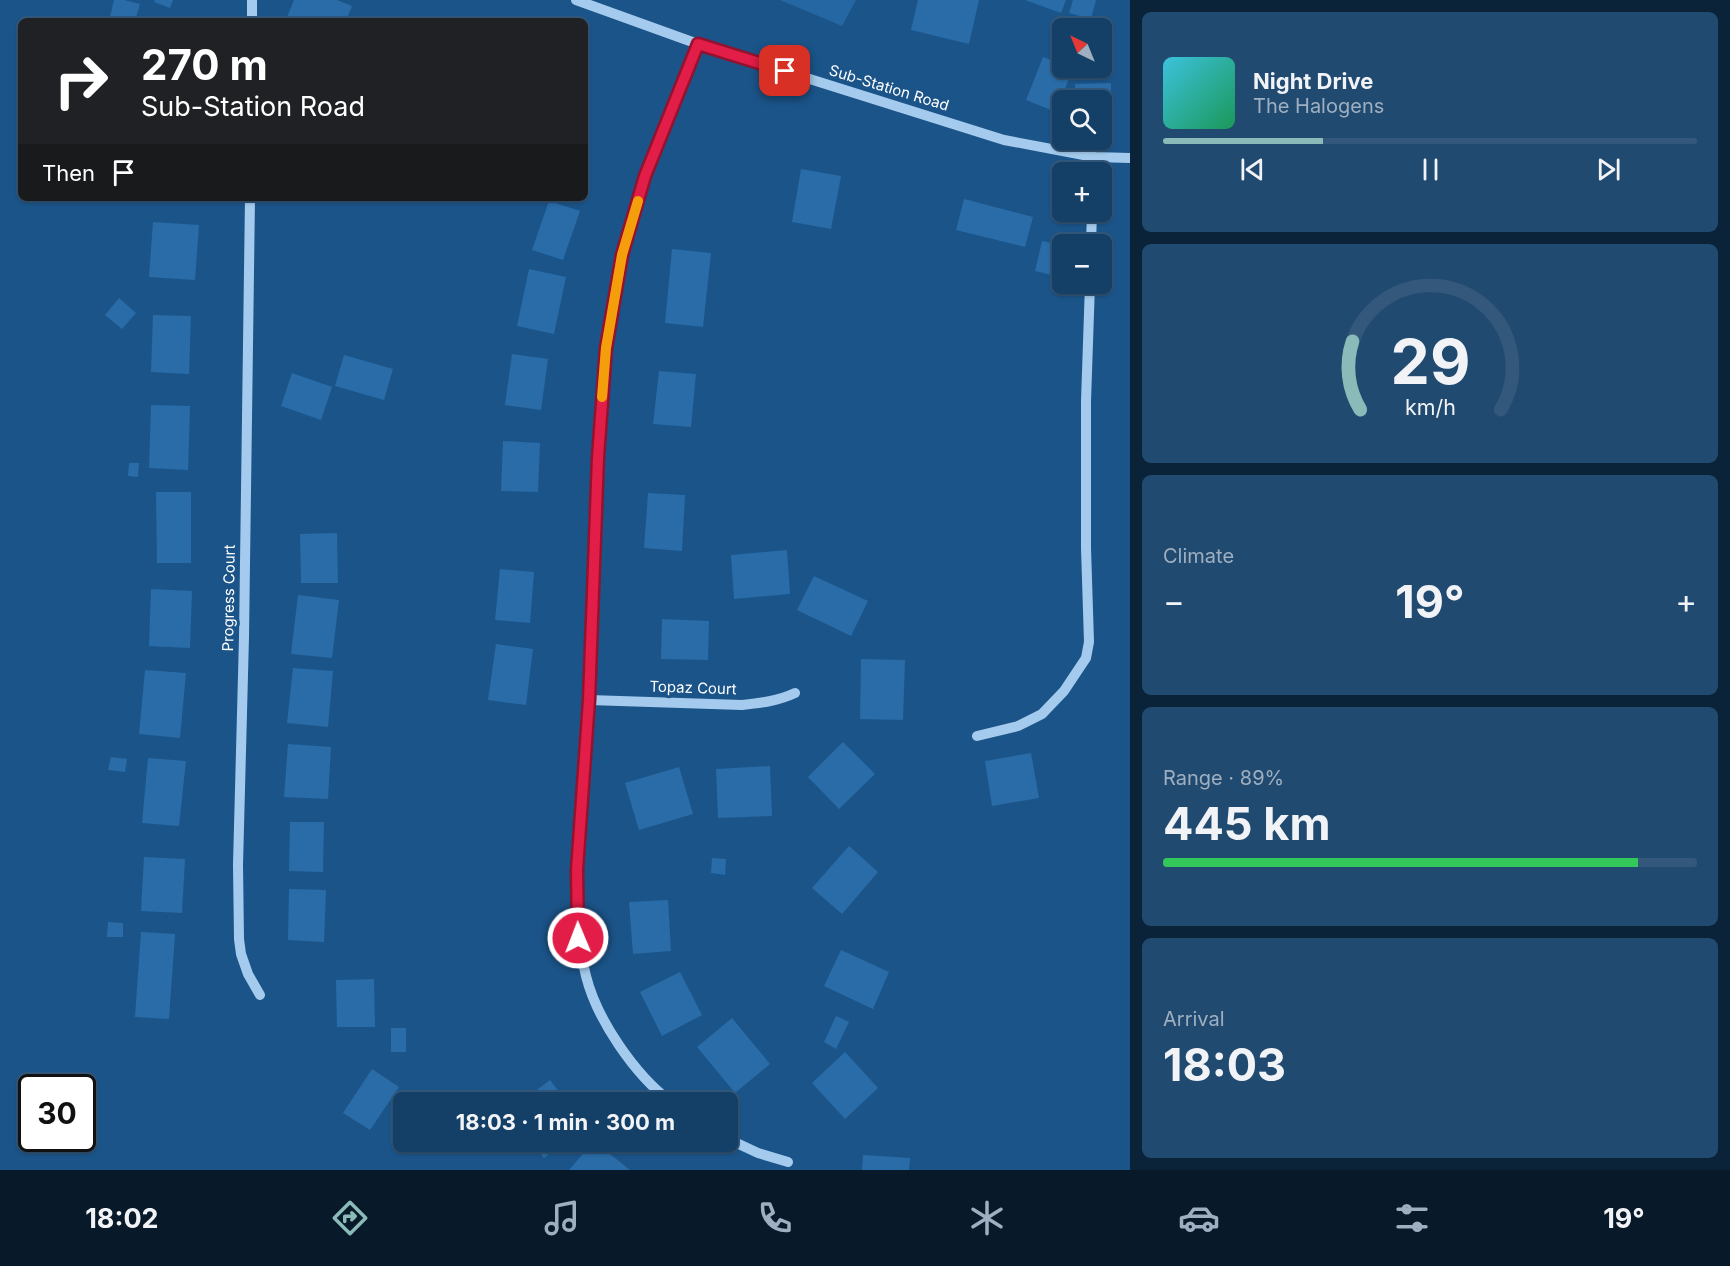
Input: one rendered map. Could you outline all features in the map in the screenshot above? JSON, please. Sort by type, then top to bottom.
[{"type":"street","points":[[252,0],[252,18]]},
{"type":"street","name":"Sub-Station Road","points":[[576,0],[698,44],[1004,140],[1094,158],[1130,158]]},
{"type":"street","points":[[658,1092],[631,1062],[612,1035],[586,978],[578,938],[577,870],[589,700],[598,457],[606,348],[622,255],[645,176],[698,44]]},
{"type":"street","name":"Progress Court","points":[[250,201],[244,637],[238,866],[241,954],[248,974],[260,995]]},
{"type":"street","points":[[977,736],[1018,726],[1042,714],[1064,692],[1086,658],[1089,642],[1086,401],[1090,294]]},
{"type":"street","name":"Topaz Court","points":[[589,700],[742,705],[765,703],[795,693]]},
{"type":"street","points":[[738,1143],[758,1153],[788,1162]]},
{"type":"shaded area","points":[[780,0],[856,0],[842,26]]},
{"type":"building","points":[[114,0],[140,4],[136,18],[110,17]]},
{"type":"building","points":[[155,0],[173,0],[170,8],[154,2]]},
{"type":"building","points":[[294,0],[337,0],[352,6],[347,18],[287,17]]},
{"type":"building","points":[[918,0],[979,0],[969,44],[911,30]]},
{"type":"building","points":[[1025,0],[1066,0],[1061,13]]},
{"type":"building","points":[[1073,0],[1096,0],[1091,18],[1069,13]]},
{"type":"building","points":[[1043,57],[1052,60],[1052,78],[1069,78],[1064,90],[1052,90],[1052,110],[1026,100]]},
{"type":"building","points":[[1111,83],[1111,90],[1075,90],[1075,84]]},
{"type":"building","points":[[801,169],[841,176],[831,229],[792,222]]},
{"type":"building","points":[[964,199],[1033,217],[1025,247],[956,230]]},
{"type":"building","points":[[549,201],[580,211],[563,260],[532,250]]},
{"type":"building","points":[[153,222],[199,225],[195,280],[149,277]]},
{"type":"building","points":[[1042,241],[1052,243],[1052,275],[1035,271]]},
{"type":"building","points":[[672,249],[711,253],[703,327],[665,323]]},
{"type":"building","points":[[529,269],[566,277],[554,334],[517,326]]},
{"type":"building","points":[[119,298],[136,313],[122,329],[105,315]]},
{"type":"building","points":[[153,315],[191,316],[189,374],[151,372]]},
{"type":"building","points":[[512,354],[548,359],[541,410],[505,405]]},
{"type":"building","points":[[344,355],[393,369],[384,400],[335,386]]},
{"type":"building","points":[[659,371],[696,374],[691,427],[653,424]]},
{"type":"building","points":[[292,373],[332,387],[321,420],[281,406]]},
{"type":"building","points":[[151,405],[190,406],[188,470],[149,468]]},
{"type":"building","points":[[503,441],[540,443],[538,492],[501,491]]},
{"type":"building","points":[[129,463],[139,463],[138,477],[128,476]]},
{"type":"building","points":[[156,492],[191,492],[191,563],[157,563]]},
{"type":"building","points":[[648,493],[685,495],[682,551],[644,548]]},
{"type":"building","points":[[337,533],[338,583],[301,583],[300,534]]},
{"type":"building","points":[[787,550],[790,594],[734,599],[731,555]]},
{"type":"building","points":[[500,569],[534,572],[530,623],[495,620]]},
{"type":"building","points":[[814,576],[868,601],[851,636],[797,610]]},
{"type":"building","points":[[151,589],[192,591],[190,648],[149,646]]},
{"type":"building","points":[[298,595],[339,600],[332,658],[291,654]]},
{"type":"building","points":[[662,619],[709,621],[708,660],[661,659]]},
{"type":"building","points":[[496,644],[533,649],[526,705],[488,700]]},
{"type":"building","points":[[861,659],[905,660],[903,720],[860,719]]},
{"type":"building","points":[[293,668],[333,671],[328,727],[287,723]]},
{"type":"building","points":[[145,670],[186,673],[180,738],[139,734]]},
{"type":"building","points":[[843,742],[875,774],[839,809],[808,777]]},
{"type":"building","points":[[288,744],[331,747],[328,799],[284,797]]},
{"type":"building","points":[[1031,753],[1039,798],[992,806],[985,761]]},
{"type":"building","points":[[111,757],[127,759],[125,772],[108,770]]},
{"type":"building","points":[[148,758],[186,761],[179,826],[142,823]]},
{"type":"building","points":[[770,766],[772,816],[718,818],[716,769]]},
{"type":"building","points":[[679,767],[693,814],[639,830],[625,783]]},
{"type":"building","points":[[290,822],[324,822],[323,872],[289,871]]},
{"type":"building","points":[[849,846],[878,872],[842,914],[812,888]]},
{"type":"building","points":[[144,857],[185,859],[182,913],[141,911]]},
{"type":"building","points":[[712,858],[726,859],[725,875],[711,873]]},
{"type":"building","points":[[289,889],[326,890],[324,942],[288,940]]},
{"type":"building","points":[[668,900],[671,951],[633,954],[629,902]]},
{"type":"building","points":[[108,922],[123,923],[123,937],[107,937]]},
{"type":"building","points":[[141,932],[175,934],[169,1019],[135,1017]]},
{"type":"building","points":[[841,950],[889,972],[873,1009],[824,986]]},
{"type":"building","points":[[680,972],[702,1015],[662,1036],[640,992]]},
{"type":"building","points":[[374,979],[375,1027],[337,1027],[336,980]]},
{"type":"building","points":[[836,1016],[849,1022],[836,1049],[824,1042]]},
{"type":"building","points":[[732,1018],[770,1064],[734,1092],[697,1047]]},
{"type":"building","points":[[391,1028],[406,1028],[406,1052],[391,1052]]},
{"type":"building","points":[[845,1052],[878,1088],[845,1119],[812,1083]]},
{"type":"building","points":[[372,1069],[399,1087],[393,1092],[393,1096],[370,1130],[343,1113]]},
{"type":"building","points":[[550,1080],[559,1092],[534,1092]]},
{"type":"building","points":[[539,1152],[552,1152],[544,1158]]},
{"type":"building","points":[[584,1152],[608,1152],[630,1170],[569,1170]]},
{"type":"building","points":[[863,1155],[910,1158],[909,1170],[862,1170]]},
{"type":"slow traffic","points":[[602,397],[606,348],[622,255],[638,201]]},
{"type":"route","points":[[578,938],[577,870],[589,700],[598,457],[606,348],[622,255],[645,176],[698,44],[785,71]]}]
